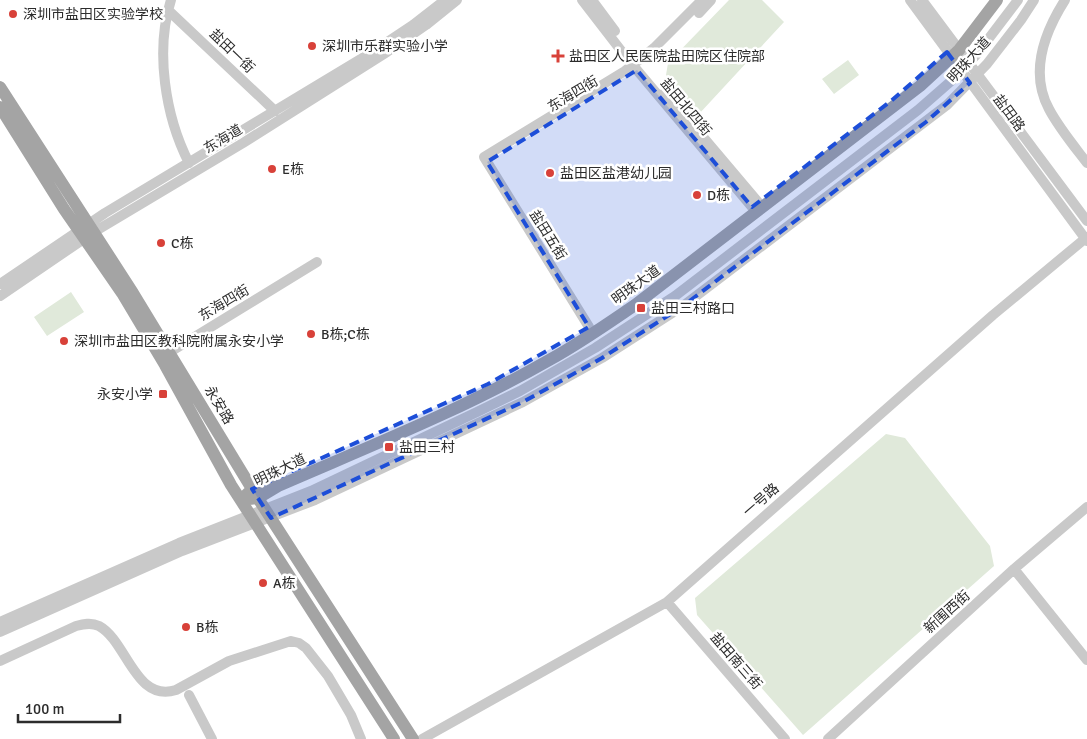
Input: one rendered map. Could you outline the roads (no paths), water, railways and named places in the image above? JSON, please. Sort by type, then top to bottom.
[{"type":"main road","name":"明珠大道","points":[[241,500],[488,384],[548,353],[589,327],[630,299],[755,204],[952,51],[987,0]]},
{"type":"main road","name":"明珠大道","points":[[255,494],[278,486],[491,391],[578,344],[634,305],[896,107],[952,51],[997,0]]},
{"type":"main road","name":"永安路","points":[[0,87],[86,231],[241,500],[392,737]]},
{"type":"main road","name":"永安路","points":[[0,107],[64,209],[86,231],[170,352],[255,494],[409,734]]},
{"type":"street","points":[[171,0],[163,46],[165,83],[178,138],[188,162]]},
{"type":"street","name":"东海道","points":[[0,296],[86,231],[188,162],[374,51],[413,25],[445,0]]},
{"type":"street","name":"东海道","points":[[0,284],[86,231],[243,143],[388,52],[457,0]]},
{"type":"street","name":"盐田北四街","points":[[582,0],[755,204]]},
{"type":"street","name":"盐田北四街","points":[[592,0],[638,65]]},
{"type":"street","name":"东海四街","points":[[638,65],[702,0]]},
{"type":"street","name":"东海四街","points":[[485,160],[625,71],[660,52],[711,0]]},
{"type":"street","name":"盐田路","points":[[910,0],[1087,221]]},
{"type":"street","name":"盐田路","points":[[922,0],[952,51],[1087,241]]},
{"type":"street","name":"明珠大道","points":[[0,632],[182,552],[315,500],[479,417],[595,348],[674,296],[918,110],[958,74],[994,33],[1018,0]]},
{"type":"street","name":"明珠大道","points":[[0,622],[179,543],[310,492],[479,417],[523,402],[602,358],[691,300],[926,122],[968,85],[1005,42],[1034,0]]},
{"type":"street","points":[[1064,0],[1054,16],[1044,43],[1040,58],[1040,85],[1049,111],[1087,163]]},
{"type":"street","name":"盐田一街","points":[[169,11],[275,111]]},
{"type":"street","name":"盐田五街","points":[[485,160],[589,327]]},
{"type":"street","name":"一号路","points":[[422,739],[667,602],[993,315],[1087,237]]},
{"type":"street","name":"东海四街","points":[[170,352],[318,262]]},
{"type":"street","name":"新围西街","points":[[828,739],[1014,569],[1087,507]]},
{"type":"street","points":[[1014,569],[1087,660]]},
{"type":"street","name":"盐田南三街","points":[[667,602],[785,739]]},
{"type":"street","points":[[0,661],[76,626],[85,623],[93,624],[99,626],[107,633],[145,684],[161,692],[168,692],[176,690],[229,661],[292,641],[306,648],[328,676],[361,739]]},
{"type":"street","points":[[189,695],[212,739]]},
{"type":"place","name":"深圳市盐田区实验学校","points":[[13,14]]},
{"type":"place","name":"深圳市乐群实验小学","points":[[312,46]]},
{"type":"place","name":"盐田区人民医院盐田院区住院部","points":[[558,56]]},
{"type":"place","name":"E栋","points":[[272,169]]},
{"type":"place","name":"盐田区盐港幼儿园","points":[[550,173]]},
{"type":"place","name":"D栋","points":[[697,195]]},
{"type":"place","name":"C栋","points":[[161,243]]},
{"type":"place","name":"盐田三村路口","points":[[641,308]]},
{"type":"place","name":"B栋;C栋","points":[[311,334]]},
{"type":"place","name":"深圳市盐田区教科院附属永安小学","points":[[64,341]]},
{"type":"place","name":"永安小学","points":[[163,394]]},
{"type":"place","name":"盐田三村","points":[[389,447]]},
{"type":"place","name":"A栋","points":[[263,583]]},
{"type":"place","name":"B栋","points":[[186,627]]}]
